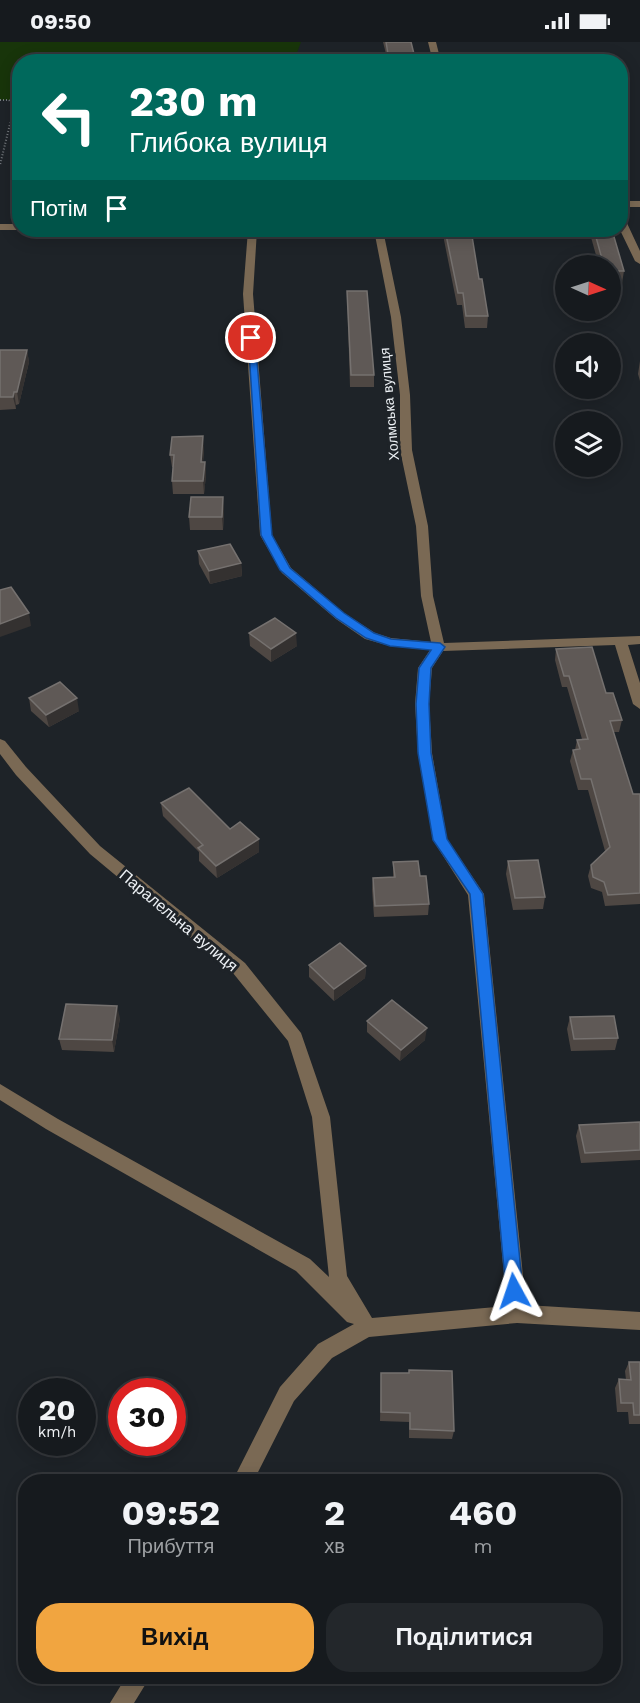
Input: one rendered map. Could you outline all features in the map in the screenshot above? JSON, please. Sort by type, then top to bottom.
[{"type":"street","points":[[628,236],[640,261]]},
{"type":"street","points":[[252,237],[248,294],[266,535],[286,570],[340,616],[370,636],[390,642],[440,647],[640,640]]},
{"type":"street","name":"Холмська вулиця","points":[[380,237],[396,317],[405,395],[406,450],[422,526],[427,596],[440,647]]},
{"type":"street","points":[[620,640],[640,704]]},
{"type":"street","points":[[440,647],[425,668],[422,704],[424,753],[440,840],[476,894],[517,1314]]},
{"type":"street","name":"Паралельна вулиця","points":[[0,744],[21,771],[95,850],[239,968],[295,1038],[321,1117],[338,1278],[367,1328]]},
{"type":"street","points":[[0,1091],[52,1124],[303,1265],[367,1328]]},
{"type":"street","points":[[246,1474],[287,1394],[325,1351],[367,1328],[517,1314],[640,1321]]},
{"type":"street","points":[[121,1703],[133,1684]]},
{"type":"path","points":[[0,165],[12,119]]},
{"type":"green space","points":[[0,42],[301,42],[297,54],[12,54],[12,100],[0,100]]},
{"type":"building","points":[[386,42],[411,42],[414,54],[388,54]]},
{"type":"building","points":[[446,237],[472,237],[488,316],[466,316],[463,293],[458,293]]},
{"type":"building","points":[[596,237],[614,237],[619,255],[601,255]]},
{"type":"building","points":[[347,291],[367,291],[374,375],[351,375]]},
{"type":"building","points":[[0,350],[27,350],[17,392],[14,392],[13,397],[0,397]]},
{"type":"building","points":[[203,436],[201,462],[205,462],[203,481],[172,481],[174,455],[170,455],[172,437]]},
{"type":"building","points":[[191,497],[223,497],[222,517],[189,517]]},
{"type":"building","points":[[230,544],[241,563],[209,571],[198,551]]},
{"type":"building","points":[[11,587],[29,613],[0,624],[0,590]]},
{"type":"building","points":[[275,618],[296,633],[271,649],[249,633]]},
{"type":"building","points":[[592,647],[606,693],[613,693],[622,720],[610,721],[633,794],[640,794],[640,893],[608,895],[604,882],[593,877],[591,865],[610,847],[591,779],[581,779],[573,750],[580,749],[577,740],[588,739],[569,676],[564,676],[556,649]]},
{"type":"building","points":[[60,682],[77,698],[46,715],[29,698]]},
{"type":"building","points":[[189,788],[230,829],[240,822],[259,839],[216,866],[198,848],[203,845],[161,803]]},
{"type":"building","points":[[538,860],[545,897],[515,898],[508,861]]},
{"type":"building","points":[[418,861],[420,876],[426,876],[429,904],[375,906],[373,878],[395,877],[393,862]]},
{"type":"building","points":[[340,943],[366,966],[334,989],[309,965]]},
{"type":"building","points":[[392,1000],[427,1028],[401,1050],[367,1021]]},
{"type":"building","points":[[66,1004],[117,1006],[112,1040],[59,1039]]},
{"type":"building","points":[[614,1016],[618,1038],[574,1039],[570,1017]]},
{"type":"building","points":[[640,1122],[640,1150],[585,1153],[579,1125]]},
{"type":"building","points":[[629,1362],[640,1362],[640,1415],[634,1415],[633,1403],[621,1403],[619,1379],[631,1380]]},
{"type":"building","points":[[409,1370],[452,1371],[454,1431],[410,1429],[410,1413],[381,1412],[381,1373],[409,1373]]},
{"type":"route","points":[[251,338],[266,535],[286,570],[340,616],[370,636],[390,642],[440,647],[425,668],[422,704],[424,753],[440,840],[476,894],[514,1291]]}]
